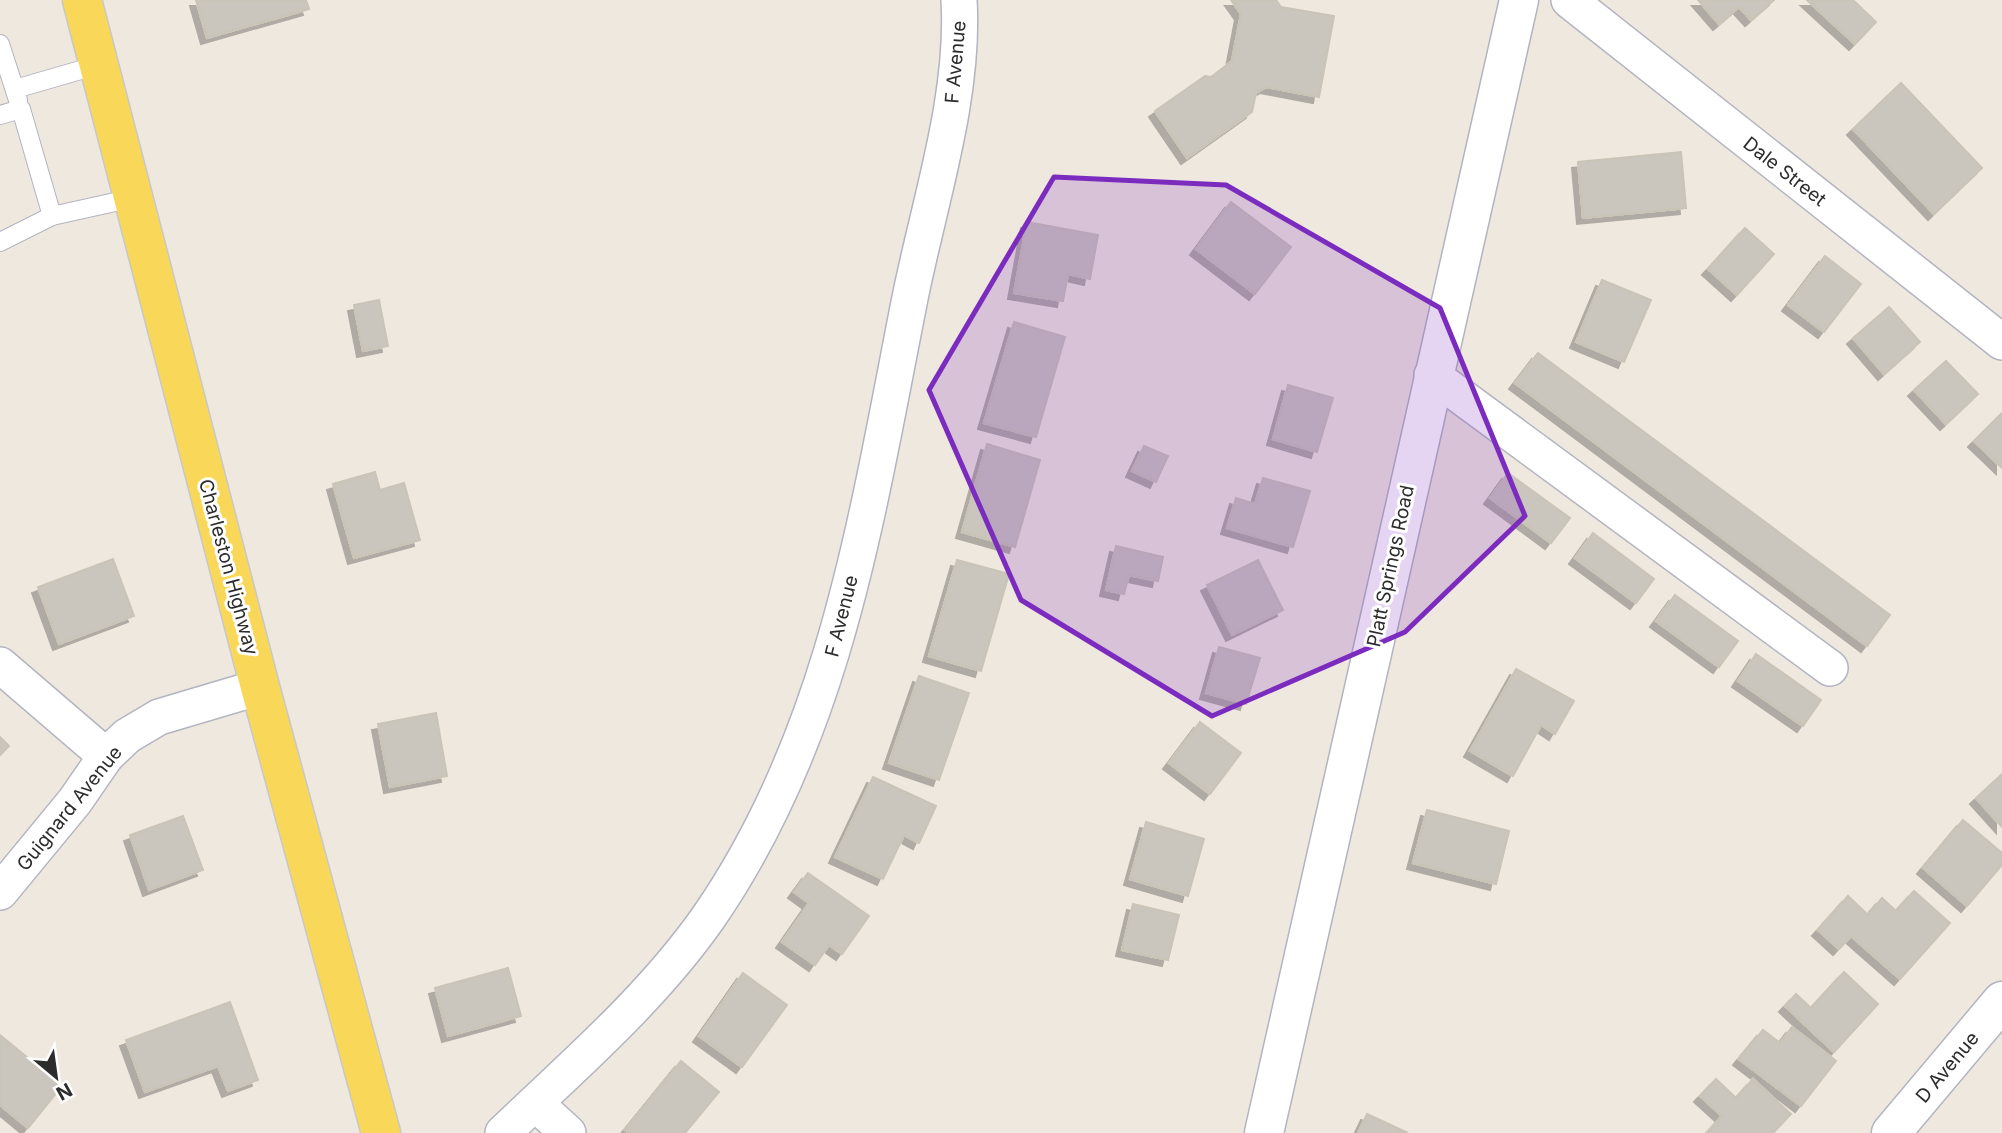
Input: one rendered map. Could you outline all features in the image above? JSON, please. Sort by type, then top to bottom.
[{"type":"main road","name":"Charleston Highway","points":[[82,0],[260,687],[381,1133]]},
{"type":"main road","name":"Platt Springs Road","points":[[1264,1133],[1432,375],[1519,0]]},
{"type":"main road","name":"D Avenue","points":[[1891,1133],[2002,1001]]},
{"type":"street","name":"F Avenue","points":[[503,1133],[660,977],[707,919],[782,790],[811,721],[833,650],[869,505],[927,212],[955,97],[961,30],[959,0]]},
{"type":"street","name":"Dale Street","points":[[1569,0],[2002,342]]},
{"type":"street","points":[[1432,375],[1830,668]]},
{"type":"street","points":[[0,665],[106,756]]},
{"type":"street","name":"Guignard Avenue","points":[[0,892],[75,801],[106,756],[127,736],[159,717],[260,687]]},
{"type":"street","points":[[534,1103],[568,1133]]},
{"type":"lane","points":[[0,44],[51,216]]},
{"type":"lane","points":[[15,89],[98,65]]},
{"type":"lane","points":[[0,115],[21,109]]},
{"type":"lane","points":[[0,242],[51,216],[133,198]]},
{"type":"highlighted area","points":[[1054,177],[1226,185],[1440,308],[1525,516],[1405,632],[1212,716],[1021,600],[929,390]]},
{"type":"building","points":[[196,0],[306,0],[309,9],[207,38]]},
{"type":"building","points":[[1231,0],[1276,0],[1281,7],[1334,16],[1319,97],[1266,87],[1256,93],[1252,112],[1187,158],[1155,111],[1205,76],[1211,77],[1232,61],[1241,14]]},
{"type":"building","points":[[1698,0],[1774,0],[1751,20],[1739,7],[1719,24]]},
{"type":"building","points":[[1807,0],[1853,0],[1876,22],[1855,44]]},
{"type":"building","points":[[1901,83],[1982,168],[1934,214],[1853,129]]},
{"type":"building","points":[[1681,152],[1686,208],[1583,218],[1578,162]]},
{"type":"building","points":[[1231,202],[1291,247],[1255,294],[1196,249]]},
{"type":"building","points":[[1027,222],[1098,235],[1090,279],[1068,274],[1063,301],[1014,293]]},
{"type":"building","points":[[1745,228],[1774,254],[1737,295],[1708,269]]},
{"type":"building","points":[[1825,256],[1861,284],[1824,332],[1788,305]]},
{"type":"building","points":[[1602,280],[1651,300],[1624,362],[1576,342]]},
{"type":"building","points":[[379,300],[388,346],[363,351],[354,305]]},
{"type":"building","points":[[1889,307],[1920,342],[1884,374],[1853,338]]},
{"type":"building","points":[[1014,322],[1065,337],[1036,437],[984,423]]},
{"type":"building","points":[[1538,353],[1890,615],[1867,646],[1515,383]]},
{"type":"building","points":[[1946,361],[1978,394],[1946,424],[1914,390]]},
{"type":"building","points":[[1288,385],[1333,398],[1317,452],[1273,439]]},
{"type":"building","points":[[2002,413],[2002,468],[1974,441]]},
{"type":"building","points":[[987,444],[1040,460],[1015,547],[962,532]]},
{"type":"building","points":[[1144,446],[1168,456],[1156,482],[1132,471]]},
{"type":"building","points":[[375,472],[380,490],[404,483],[420,540],[354,558],[333,484]]},
{"type":"building","points":[[1508,473],[1570,518],[1551,543],[1490,498]]},
{"type":"building","points":[[1263,478],[1310,491],[1293,547],[1227,528],[1236,498],[1255,504]]},
{"type":"building","points":[[1593,533],[1654,579],[1636,603],[1575,558]]},
{"type":"building","points":[[1116,546],[1163,557],[1158,581],[1129,575],[1124,594],[1106,590]]},
{"type":"building","points":[[113,559],[134,616],[59,644],[38,587]]},
{"type":"building","points":[[957,560],[1009,574],[981,671],[929,656]]},
{"type":"building","points":[[1258,560],[1283,610],[1232,635],[1207,585]]},
{"type":"building","points":[[1675,595],[1738,641],[1719,667],[1656,621]]},
{"type":"building","points":[[1219,647],[1260,658],[1246,704],[1206,693]]},
{"type":"building","points":[[1756,654],[1821,700],[1803,726],[1738,681]]},
{"type":"building","points":[[1516,669],[1574,701],[1555,734],[1541,725],[1513,776],[1470,751]]},
{"type":"building","points":[[919,676],[969,693],[939,780],[889,763]]},
{"type":"building","points":[[436,713],[447,776],[390,787],[378,724]]},
{"type":"building","points":[[1200,722],[1241,753],[1210,794],[1169,763]]},
{"type":"building","points":[[0,737],[9,746],[0,755]]},
{"type":"building","points":[[2002,774],[2002,827],[1976,798]]},
{"type":"building","points":[[873,777],[936,806],[919,843],[904,835],[883,879],[835,857]]},
{"type":"building","points":[[1427,810],[1509,831],[1496,884],[1413,863]]},
{"type":"building","points":[[183,816],[203,870],[149,890],[130,835]]},
{"type":"building","points":[[1963,820],[2002,853],[2002,865],[1967,906],[1923,868]]},
{"type":"building","points":[[1146,822],[1204,839],[1188,896],[1130,879]]},
{"type":"building","points":[[808,873],[869,916],[842,954],[829,945],[815,965],[782,942],[809,903],[794,892]]},
{"type":"building","points":[[1914,891],[1950,923],[1900,979],[1851,936],[1839,949],[1818,930],[1848,896],[1868,915],[1882,898],[1896,911]]},
{"type":"building","points":[[1133,904],[1179,915],[1168,960],[1122,950]]},
{"type":"building","points":[[508,968],[521,1016],[448,1036],[435,988]]},
{"type":"building","points":[[1844,972],[1878,1004],[1834,1052],[1785,1006],[1796,994],[1811,1008]]},
{"type":"building","points":[[743,973],[787,1005],[742,1067],[699,1036]]},
{"type":"building","points":[[230,1002],[258,1080],[228,1091],[218,1066],[145,1092],[126,1040]]},
{"type":"building","points":[[1792,1027],[1836,1061],[1801,1106],[1739,1059],[1763,1030],[1780,1043]]},
{"type":"building","points":[[0,1035],[62,1086],[28,1128],[0,1105]]},
{"type":"building","points":[[681,1061],[719,1092],[685,1133],[629,1133],[625,1130]]},
{"type":"building","points":[[1716,1079],[1736,1098],[1753,1079],[1791,1114],[1773,1133],[1707,1133],[1722,1116],[1700,1096]]},
{"type":"building","points":[[1367,1114],[1408,1133],[1358,1133]]}]
